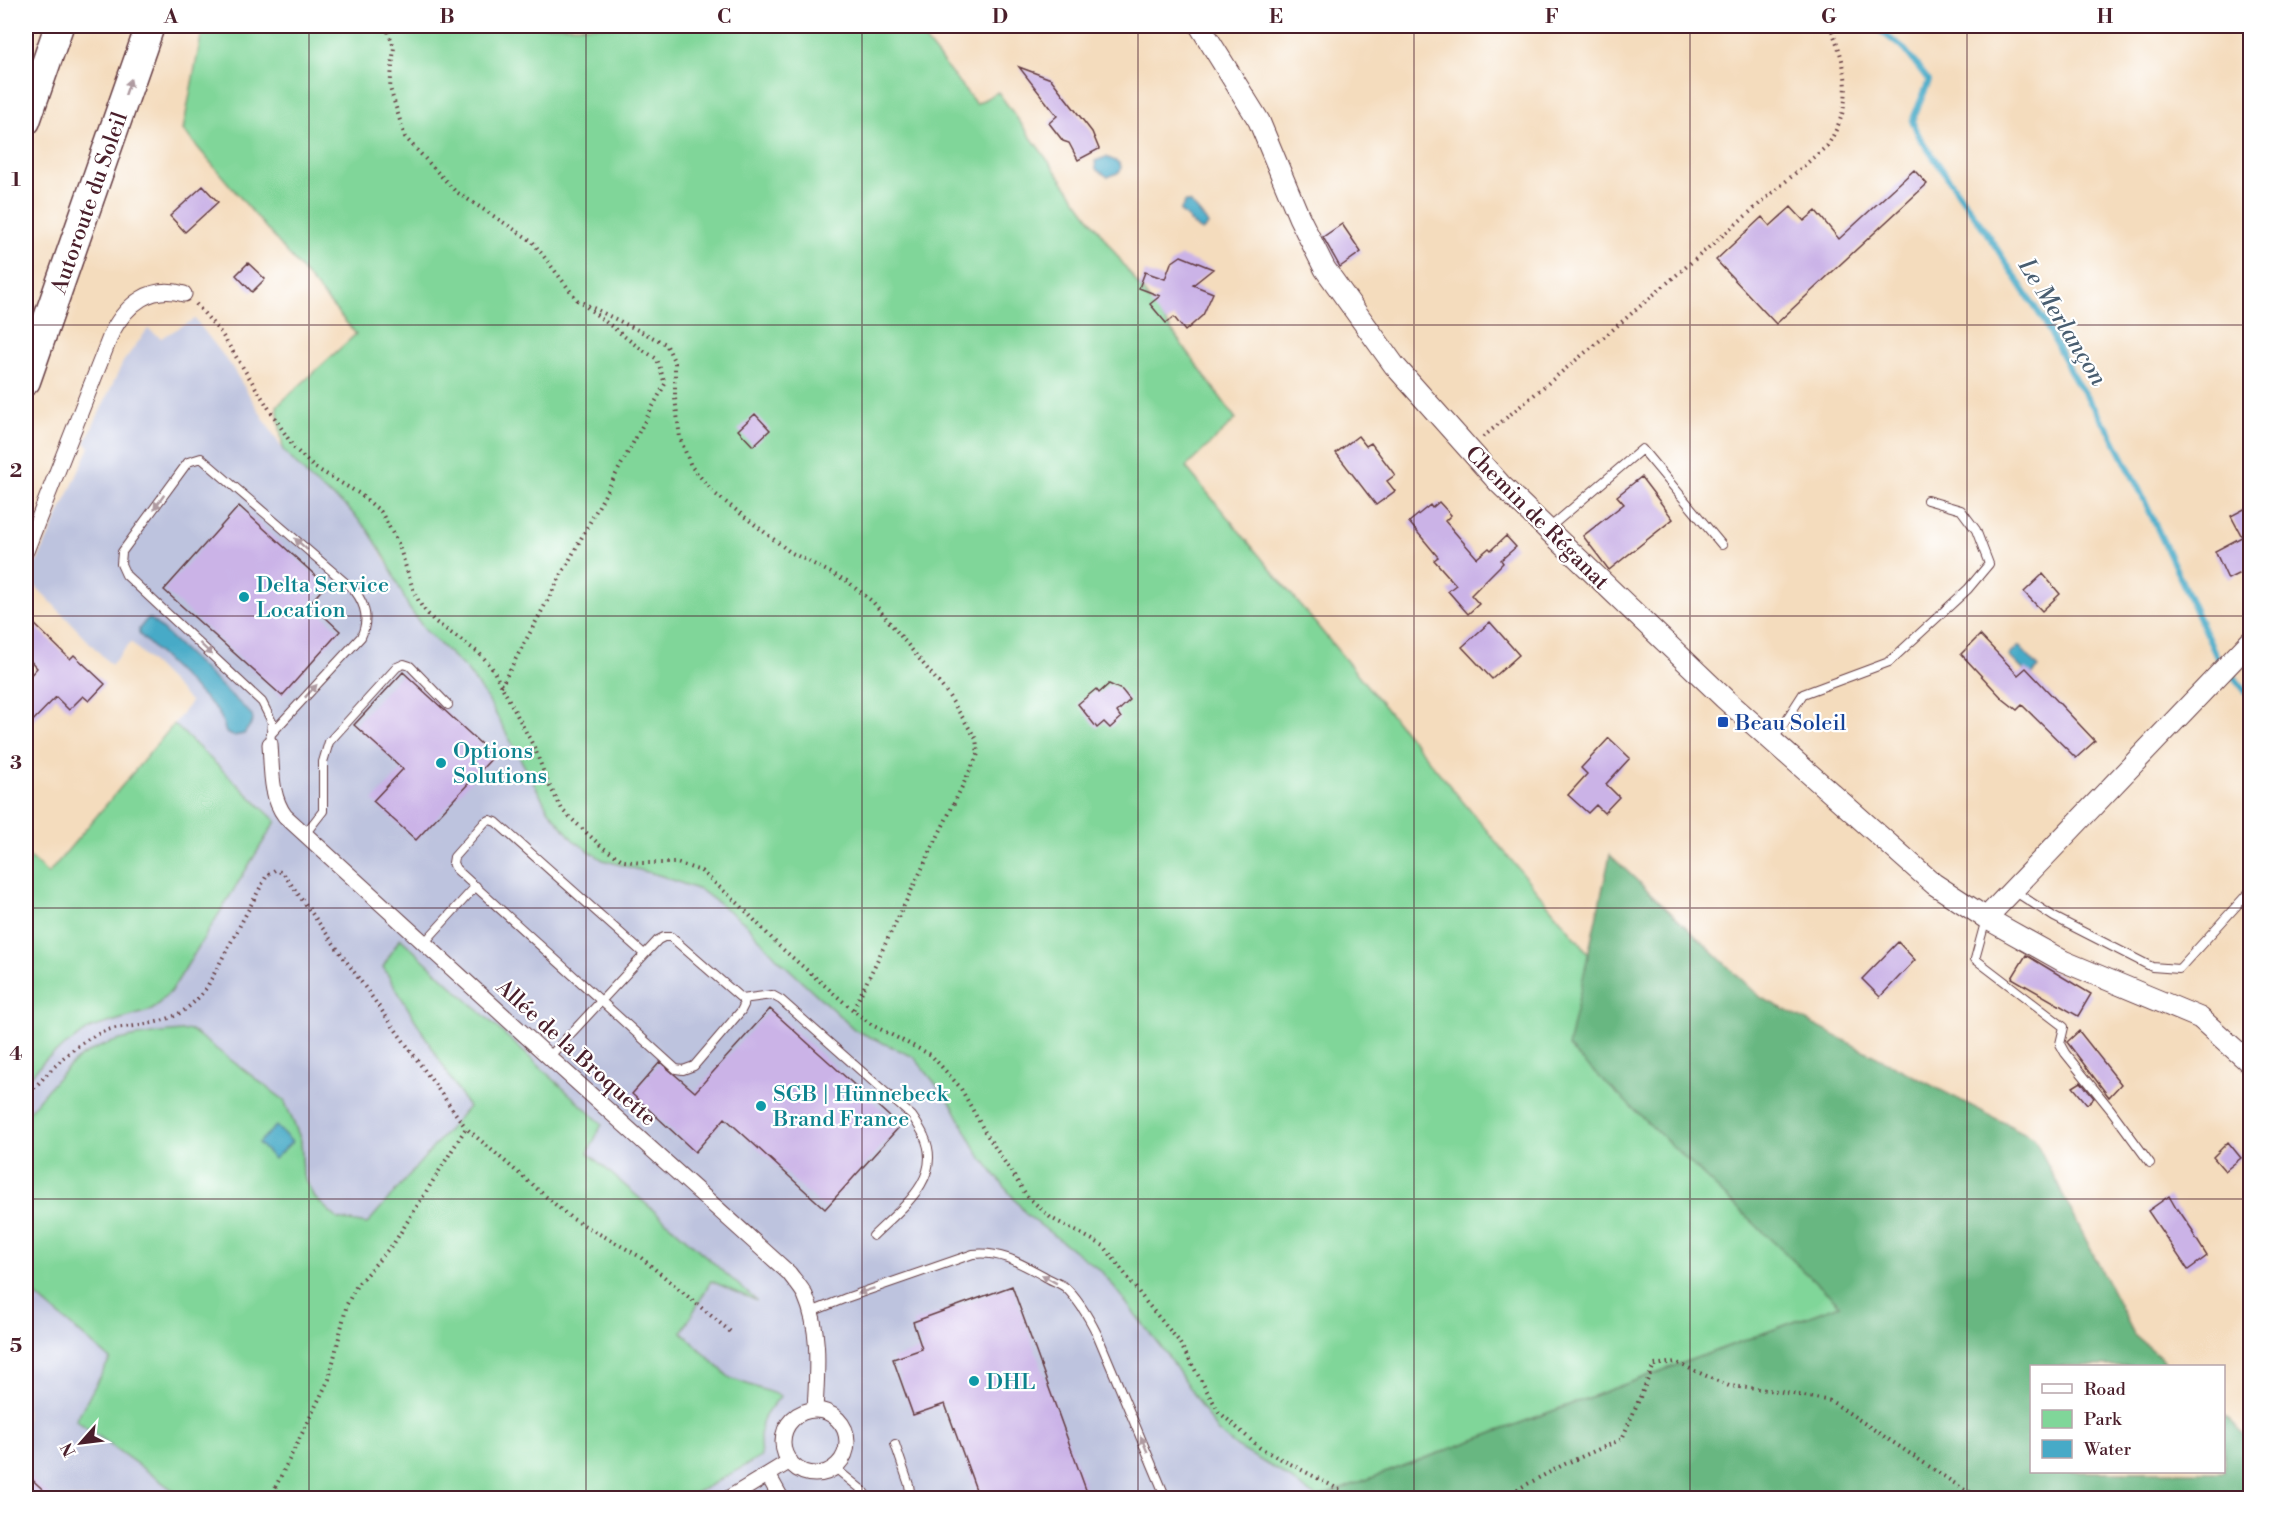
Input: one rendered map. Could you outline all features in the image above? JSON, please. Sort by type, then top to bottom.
[{"type":"highway","points":[[26,121],[59,26]]},
{"type":"highway","name":"Autoroute du Soleil","points":[[26,381],[150,26]]},
{"type":"street","name":"Chemin de Réganat","points":[[1200,26],[1259,121],[1299,217],[1325,269],[1394,365],[1500,484],[1725,699],[1934,884],[1986,918],[2063,961],[2200,1018],[2250,1063]]},
{"type":"street","points":[[26,551],[118,321],[140,300],[154,292],[169,290],[184,294]]},
{"type":"street","points":[[1986,918],[2250,642]]},
{"type":"street","name":"Allée de la Broquette","points":[[271,739],[274,796],[285,816],[549,1058],[789,1273],[804,1294],[811,1312],[817,1344],[816,1410]]},
{"type":"street","points":[[816,1410],[826,1412],[836,1418],[843,1427],[846,1448],[842,1459],[826,1472],[806,1473],[790,1461],[783,1443],[788,1424],[795,1417],[816,1410]]},
{"type":"street","points":[[729,1498],[790,1461]]},
{"type":"street","points":[[768,1475],[781,1498]]},
{"type":"lane","points":[[1548,529],[1642,449],[1722,545]]},
{"type":"lane","points":[[201,458],[211,464],[355,591],[363,601],[366,612],[365,627],[361,637],[271,739],[272,722],[262,702],[126,575],[122,564],[122,552],[188,462],[201,458]]},
{"type":"lane","points":[[1773,741],[1803,694],[1889,662],[1968,589],[1989,564],[1976,530],[1961,510],[1927,500]]},
{"type":"lane","points":[[305,834],[323,811],[323,762],[329,742],[397,667],[404,664],[410,666],[448,705]]},
{"type":"lane","points":[[549,1058],[601,1000],[644,954],[664,937],[670,938],[742,999],[744,1005],[694,1066],[683,1070],[676,1069],[601,1000],[476,886],[456,869],[453,863],[454,857],[485,822],[490,820],[496,822],[644,954]]},
{"type":"lane","points":[[424,943],[476,886]]},
{"type":"lane","points":[[2013,890],[2054,917],[2152,967],[2179,969],[2250,891]]},
{"type":"lane","points":[[1986,918],[1975,960],[2064,1027],[2060,1044],[2065,1053],[2150,1163]]},
{"type":"lane","points":[[742,999],[772,995],[781,1000],[912,1116],[925,1136],[930,1159],[927,1175],[919,1190],[873,1236]]},
{"type":"lane","points":[[811,1312],[973,1254],[987,1252],[1018,1262],[1064,1287],[1085,1311],[1102,1344],[1164,1498]]},
{"type":"lane","points":[[895,1444],[911,1498]]},
{"type":"lane","points":[[834,1467],[862,1490],[868,1498]]},
{"type":"path","points":[[386,26],[394,47],[390,88],[405,137],[455,191],[532,241],[577,300],[657,359],[665,384],[501,686]]},
{"type":"path","points":[[1469,449],[1827,146],[1838,128],[1845,107],[1843,60],[1830,26]]},
{"type":"path","points":[[184,294],[198,306],[221,333],[294,448],[314,467],[360,494],[381,512],[398,543],[414,592],[422,607],[434,621],[479,653],[491,666],[535,749],[546,781],[562,811],[602,847],[624,861],[677,863],[701,871],[739,904],[779,946],[853,1010],[872,1025],[931,1055],[960,1087],[985,1132],[1027,1196],[1052,1218],[1104,1245],[1146,1302],[1178,1340],[1219,1412],[1260,1448],[1340,1490],[1348,1498]]},
{"type":"path","points":[[577,300],[666,344],[675,363],[675,398],[680,438],[691,466],[714,493],[790,552],[847,581],[873,602],[947,693],[976,739],[978,754],[853,1010]]},
{"type":"path","points":[[26,1097],[59,1061],[86,1041],[111,1029],[156,1023],[177,1017],[194,1004],[207,987],[267,875],[274,870],[283,873],[466,1128],[571,1218],[639,1256],[732,1333]]},
{"type":"path","points":[[270,1498],[329,1379],[348,1304],[357,1285],[394,1243],[466,1128]]},
{"type":"path","points":[[1501,1498],[1565,1464],[1622,1439],[1654,1365],[1676,1362],[1729,1386],[1777,1391],[1831,1401],[1963,1489],[1983,1498]]},
{"type":"shaded area","points":[[195,319],[230,364],[283,450],[313,482],[347,507],[368,530],[425,630],[467,670],[488,700],[662,876],[702,891],[746,924],[776,957],[855,1030],[914,1057],[951,1103],[978,1153],[1027,1215],[1102,1272],[1171,1360],[1218,1431],[1237,1447],[1278,1470],[1317,1498],[26,1498],[26,854],[172,990],[276,822],[174,724],[191,702],[131,642],[111,665],[26,576],[26,570],[37,562],[90,447],[85,443],[123,362],[148,329],[161,338]]},
{"type":"green space","points":[[203,26],[914,26],[976,104],[998,92],[1236,419],[1186,467],[1589,954],[1569,1047],[1840,1305],[1317,1498],[1277,1470],[1237,1447],[1217,1431],[1171,1360],[1102,1272],[1027,1215],[978,1153],[951,1103],[914,1057],[855,1030],[776,957],[746,924],[702,891],[662,876],[603,860],[573,840],[548,809],[488,700],[467,670],[425,630],[409,608],[385,557],[368,530],[347,507],[313,482],[283,450],[277,406],[356,334],[183,130]]},
{"type":"green space","points":[[174,724],[276,821],[172,990],[152,1010],[91,1028],[46,1059],[26,1081],[26,854],[48,874]]},
{"type":"green space","points":[[1610,855],[1760,997],[2034,1138],[2134,1334],[2170,1365],[2030,1365],[2030,1473],[2225,1473],[2225,1416],[2250,1439],[2250,1498],[1317,1498],[1840,1305],[1568,1047]]},
{"type":"green space","points":[[400,938],[602,1124],[588,1153],[757,1301],[711,1281],[682,1332],[730,1378],[781,1396],[768,1411],[762,1423],[761,1457],[687,1498],[184,1498],[76,1420],[110,1359],[26,1287],[26,1115],[76,1060],[96,1048],[122,1039],[191,1030],[284,1100],[301,1140],[303,1175],[314,1197],[338,1219],[367,1224],[468,1107],[383,967]]},
{"type":"water","points":[[1106,157],[1118,162],[1121,166],[1120,172],[1108,177],[1096,169],[1095,161]]},
{"type":"water","points":[[1185,202],[1190,202],[1207,222],[1208,225],[1202,231],[1180,211]]},
{"type":"water","points":[[147,619],[151,619],[252,715],[253,721],[244,734],[233,736],[226,733],[221,717],[215,708],[139,634],[139,629]]},
{"type":"water","points":[[2019,646],[2039,668],[2030,677],[2009,656]]},
{"type":"water","points":[[276,1126],[292,1142],[274,1159],[258,1143]]},
{"type":"building","points":[[1019,67],[1051,79],[1092,132],[1099,149],[1078,160],[1069,143],[1063,141],[1049,123],[1057,116]]},
{"type":"building","points":[[1914,170],[1927,184],[1776,324],[1716,260],[1762,217],[1770,226],[1791,207],[1804,221],[1816,211],[1839,239]]},
{"type":"building","points":[[203,186],[218,202],[185,232],[170,216]]},
{"type":"building","points":[[1342,224],[1361,252],[1340,267],[1323,237]]},
{"type":"building","points":[[1181,256],[1213,269],[1193,285],[1213,293],[1203,315],[1185,331],[1174,317],[1166,323],[1150,304],[1160,296],[1139,288],[1145,272],[1165,279],[1171,263]]},
{"type":"building","points":[[248,263],[265,279],[252,292],[236,275]]},
{"type":"building","points":[[755,414],[770,430],[753,446],[738,430]]},
{"type":"building","points":[[1358,436],[1366,446],[1371,443],[1395,475],[1387,481],[1395,491],[1376,505],[1336,453]]},
{"type":"building","points":[[1641,477],[1673,519],[1609,570],[1583,536],[1624,504],[1617,496]]},
{"type":"building","points":[[1439,502],[1451,515],[1445,521],[1477,558],[1489,548],[1491,550],[1506,536],[1516,547],[1501,560],[1503,563],[1471,595],[1479,604],[1468,614],[1448,591],[1456,585],[1434,560],[1438,557],[1409,522],[1430,505],[1432,508]]},
{"type":"building","name":"Delta Service Location","points":[[239,506],[326,585],[310,603],[340,631],[282,696],[164,590]]},
{"type":"building","points":[[2250,506],[2250,568],[2228,579],[2215,551],[2242,537],[2231,516]]},
{"type":"building","points":[[2043,574],[2060,594],[2042,611],[2024,592]]},
{"type":"building","points":[[26,616],[70,659],[74,655],[105,684],[89,701],[83,696],[69,710],[56,697],[26,728],[26,680],[37,668],[26,656]]},
{"type":"building","points":[[1490,622],[1519,655],[1492,679],[1462,647]]},
{"type":"building","points":[[1980,635],[2018,675],[2026,668],[2095,741],[2076,758],[2022,705],[2017,710],[2003,699],[1961,654]]},
{"type":"building","name":"Options Solutions","points":[[403,672],[494,756],[416,840],[373,801],[403,769],[354,725]]},
{"type":"building","points":[[1109,684],[1122,690],[1130,700],[1117,712],[1121,718],[1110,728],[1104,722],[1097,728],[1078,704],[1096,689],[1099,693]]},
{"type":"building","points":[[1609,738],[1630,758],[1606,784],[1619,797],[1604,813],[1596,805],[1588,813],[1568,795],[1587,774],[1581,768]]},
{"type":"building","points":[[1898,942],[1915,960],[1880,997],[1862,979]]},
{"type":"building","points":[[2026,955],[2091,994],[2078,1016],[2012,978]]},
{"type":"building","name":"SGB | Hünnebeck Brand France","points":[[770,1009],[900,1126],[825,1209],[725,1118],[695,1152],[632,1094],[660,1062],[695,1092]]},
{"type":"building","points":[[2079,1031],[2121,1084],[2109,1097],[2067,1042]]},
{"type":"building","points":[[2081,1082],[2094,1098],[2087,1104],[2073,1087]]},
{"type":"building","points":[[2228,1142],[2241,1158],[2225,1171],[2213,1157]]},
{"type":"building","points":[[2169,1196],[2207,1256],[2188,1270],[2148,1211]]},
{"type":"building","name":"DHL","points":[[1012,1286],[1089,1498],[979,1498],[945,1404],[913,1415],[893,1359],[922,1349],[913,1322]]},
{"type":"building","points":[[26,1474],[52,1498],[26,1498]]},
{"type":"waterway","name":"Le Merlançon","points":[[1874,26],[1905,50],[1929,81],[1912,121],[1920,138],[1986,232],[2044,321],[2075,380],[2110,432],[2140,491],[2219,662]]},
{"type":"waterway","name":"Le Merlançon","points":[[2233,676],[2250,697]]},
{"type":"place","name":"Delta Service Location","points":[[244,597]]},
{"type":"place","name":"Beau Soleil","points":[[1723,722]]},
{"type":"place","name":"Options Solutions","points":[[441,763]]},
{"type":"place","name":"SGB | Hünnebeck Brand France","points":[[761,1106]]},
{"type":"place","name":"DHL","points":[[974,1381]]}]
